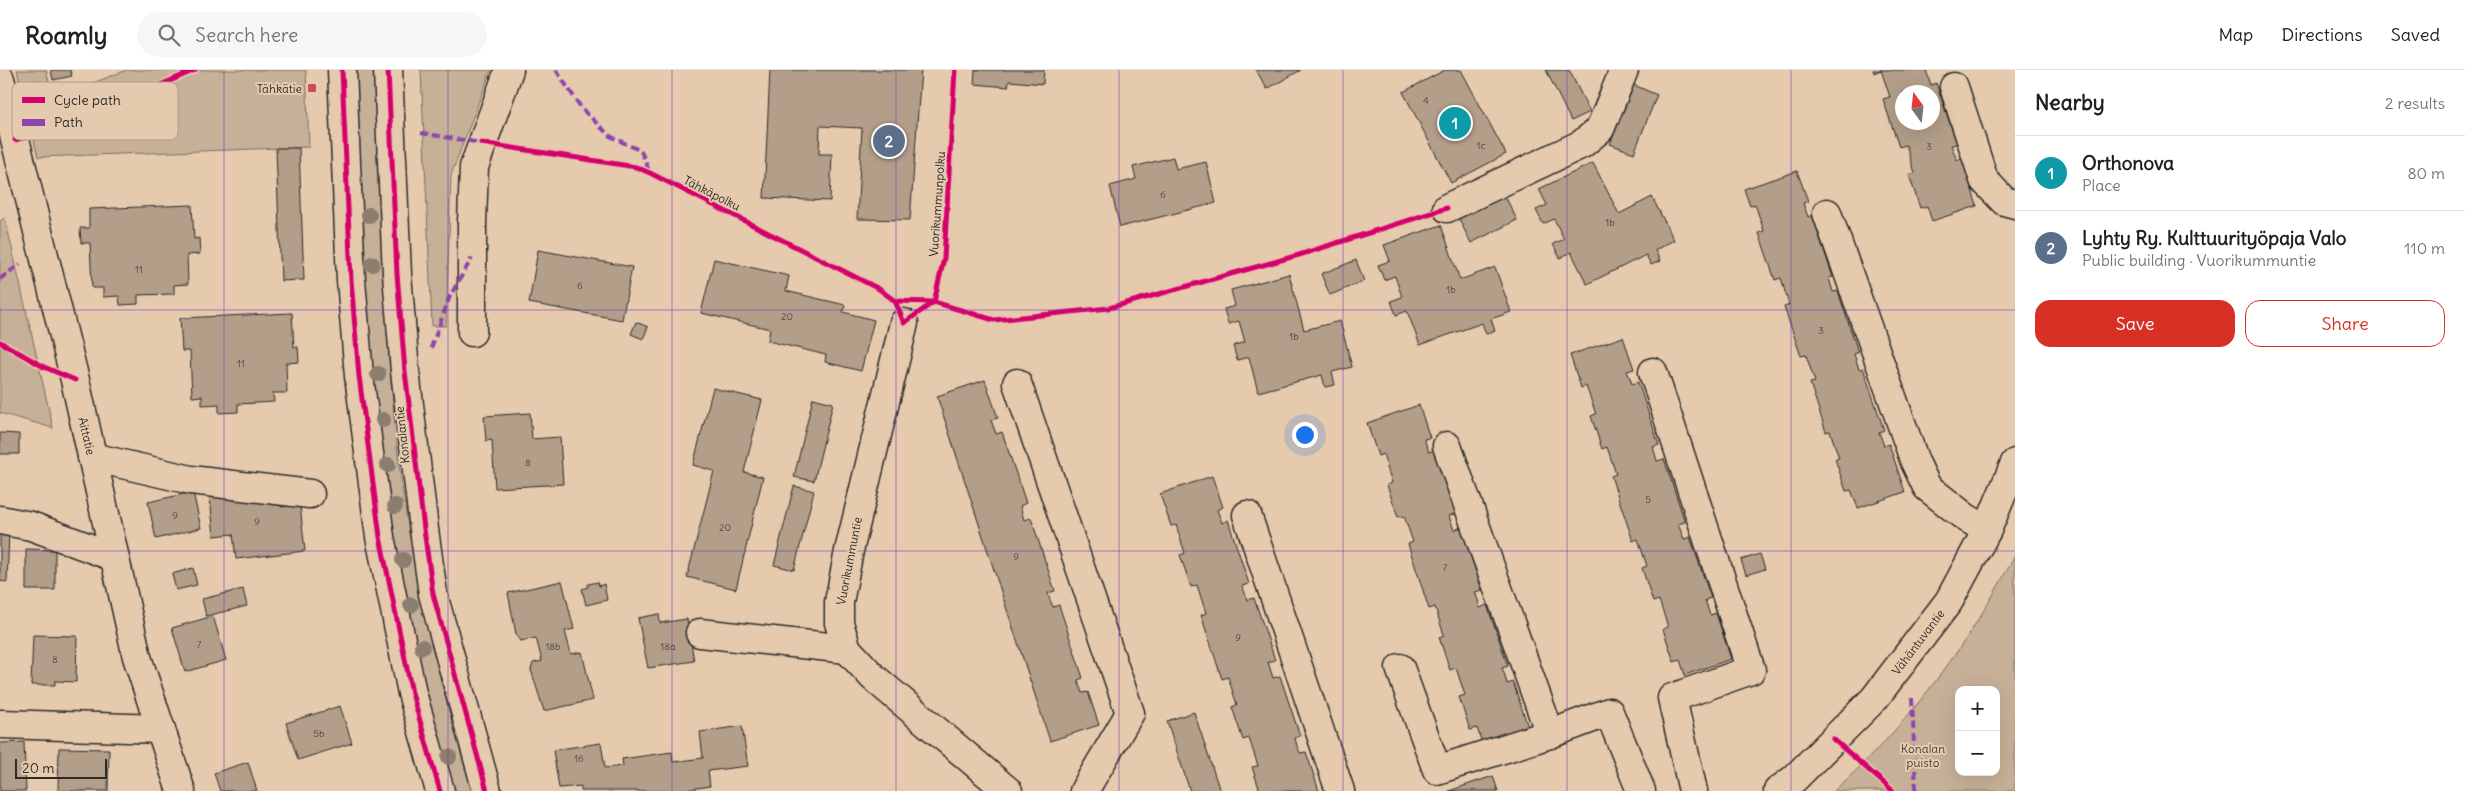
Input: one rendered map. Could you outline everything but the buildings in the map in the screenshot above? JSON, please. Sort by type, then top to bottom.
[{"type":"street","points":[[342,70],[351,280],[359,376],[380,537],[412,693],[440,791]]},
{"type":"street","name":"Konalantie","points":[[388,70],[397,274],[405,372],[420,500],[433,594],[487,791]]},
{"type":"street","points":[[472,332],[474,167],[509,70]]},
{"type":"street","points":[[1447,208],[1582,144],[1600,129],[1624,70]]},
{"type":"street","name":"Aittatie","points":[[0,79],[12,128]]},
{"type":"street","points":[[1954,87],[1984,180],[2004,201],[2015,204]]},
{"type":"street","name":"Aittatie","points":[[15,140],[92,457],[137,657],[181,791]]},
{"type":"street","points":[[1826,213],[1919,470],[1927,487],[1966,517],[1988,530]]},
{"type":"street","name":"Vuorikummuntie","points":[[904,323],[841,593],[840,623],[847,649],[892,696],[1008,791]]},
{"type":"street","points":[[1653,372],[1750,670],[1672,698],[1693,791]]},
{"type":"street","points":[[1017,383],[1130,714],[1084,791]]},
{"type":"street","points":[[1447,446],[1550,734]]},
{"type":"street","points":[[92,457],[191,480],[310,494]]},
{"type":"street","name":"Vähäntuvantie","points":[[1778,791],[1794,779],[1874,698],[1949,601],[1988,530],[2015,463]]},
{"type":"street","points":[[1247,515],[1340,791]]},
{"type":"street","points":[[0,520],[31,526],[114,557]]},
{"type":"street","points":[[700,633],[847,649]]},
{"type":"street","points":[[1400,668],[1437,770],[1550,734],[1610,712],[1641,791]]},
{"type":"street","points":[[0,724],[161,729]]},
{"type":"green space","points":[[17,70],[46,70],[49,82],[20,82]]},
{"type":"green space","points":[[127,70],[306,70],[309,147],[38,157],[34,140],[178,140],[178,82],[95,82]]},
{"type":"green space","points":[[351,70],[375,70],[386,311],[398,455],[418,583],[448,709],[472,791],[450,791],[406,624],[376,457]]},
{"type":"green space","points":[[421,70],[491,70],[451,175],[446,326],[432,326]]},
{"type":"green space","points":[[5,218],[53,428],[0,413],[0,221]]},
{"type":"green space","name":"Konalan puisto","points":[[2015,555],[2015,791],[1834,791],[1912,710],[1978,620]]},
{"type":"marked path","points":[[556,70],[582,109],[610,136],[641,151],[650,173]]},
{"type":"marked path","points":[[421,133],[481,143]]},
{"type":"marked path","points":[[431,348],[450,296],[472,258]]},
{"type":"marked path","points":[[0,279],[20,264]]},
{"type":"marked path","points":[[1912,698],[1916,791]]},
{"type":"cycle path","points":[[167,82],[195,70]]},
{"type":"cycle path","points":[[342,70],[351,280],[359,376],[380,537],[412,693],[440,791]]},
{"type":"cycle path","points":[[388,70],[397,274],[405,371],[424,529],[433,594],[487,791]]},
{"type":"cycle path","name":"Tähkäpolku","points":[[481,143],[636,167],[879,289],[895,301],[904,323],[934,302],[944,258],[955,70]]},
{"type":"cycle path","points":[[895,301],[934,302],[994,320],[1109,308],[1299,255],[1447,208]]},
{"type":"cycle path","points":[[0,342],[44,367],[75,380]]},
{"type":"cycle path","points":[[1833,739],[1893,791]]},
{"type":"place","name":"Tähkätie","points":[[312,88]]},
{"type":"place","name":"Orthonova","points":[[1455,123]]},
{"type":"place","name":"Lyhty Ry. Kulttuurityöpaja Valo","points":[[889,141]]}]
